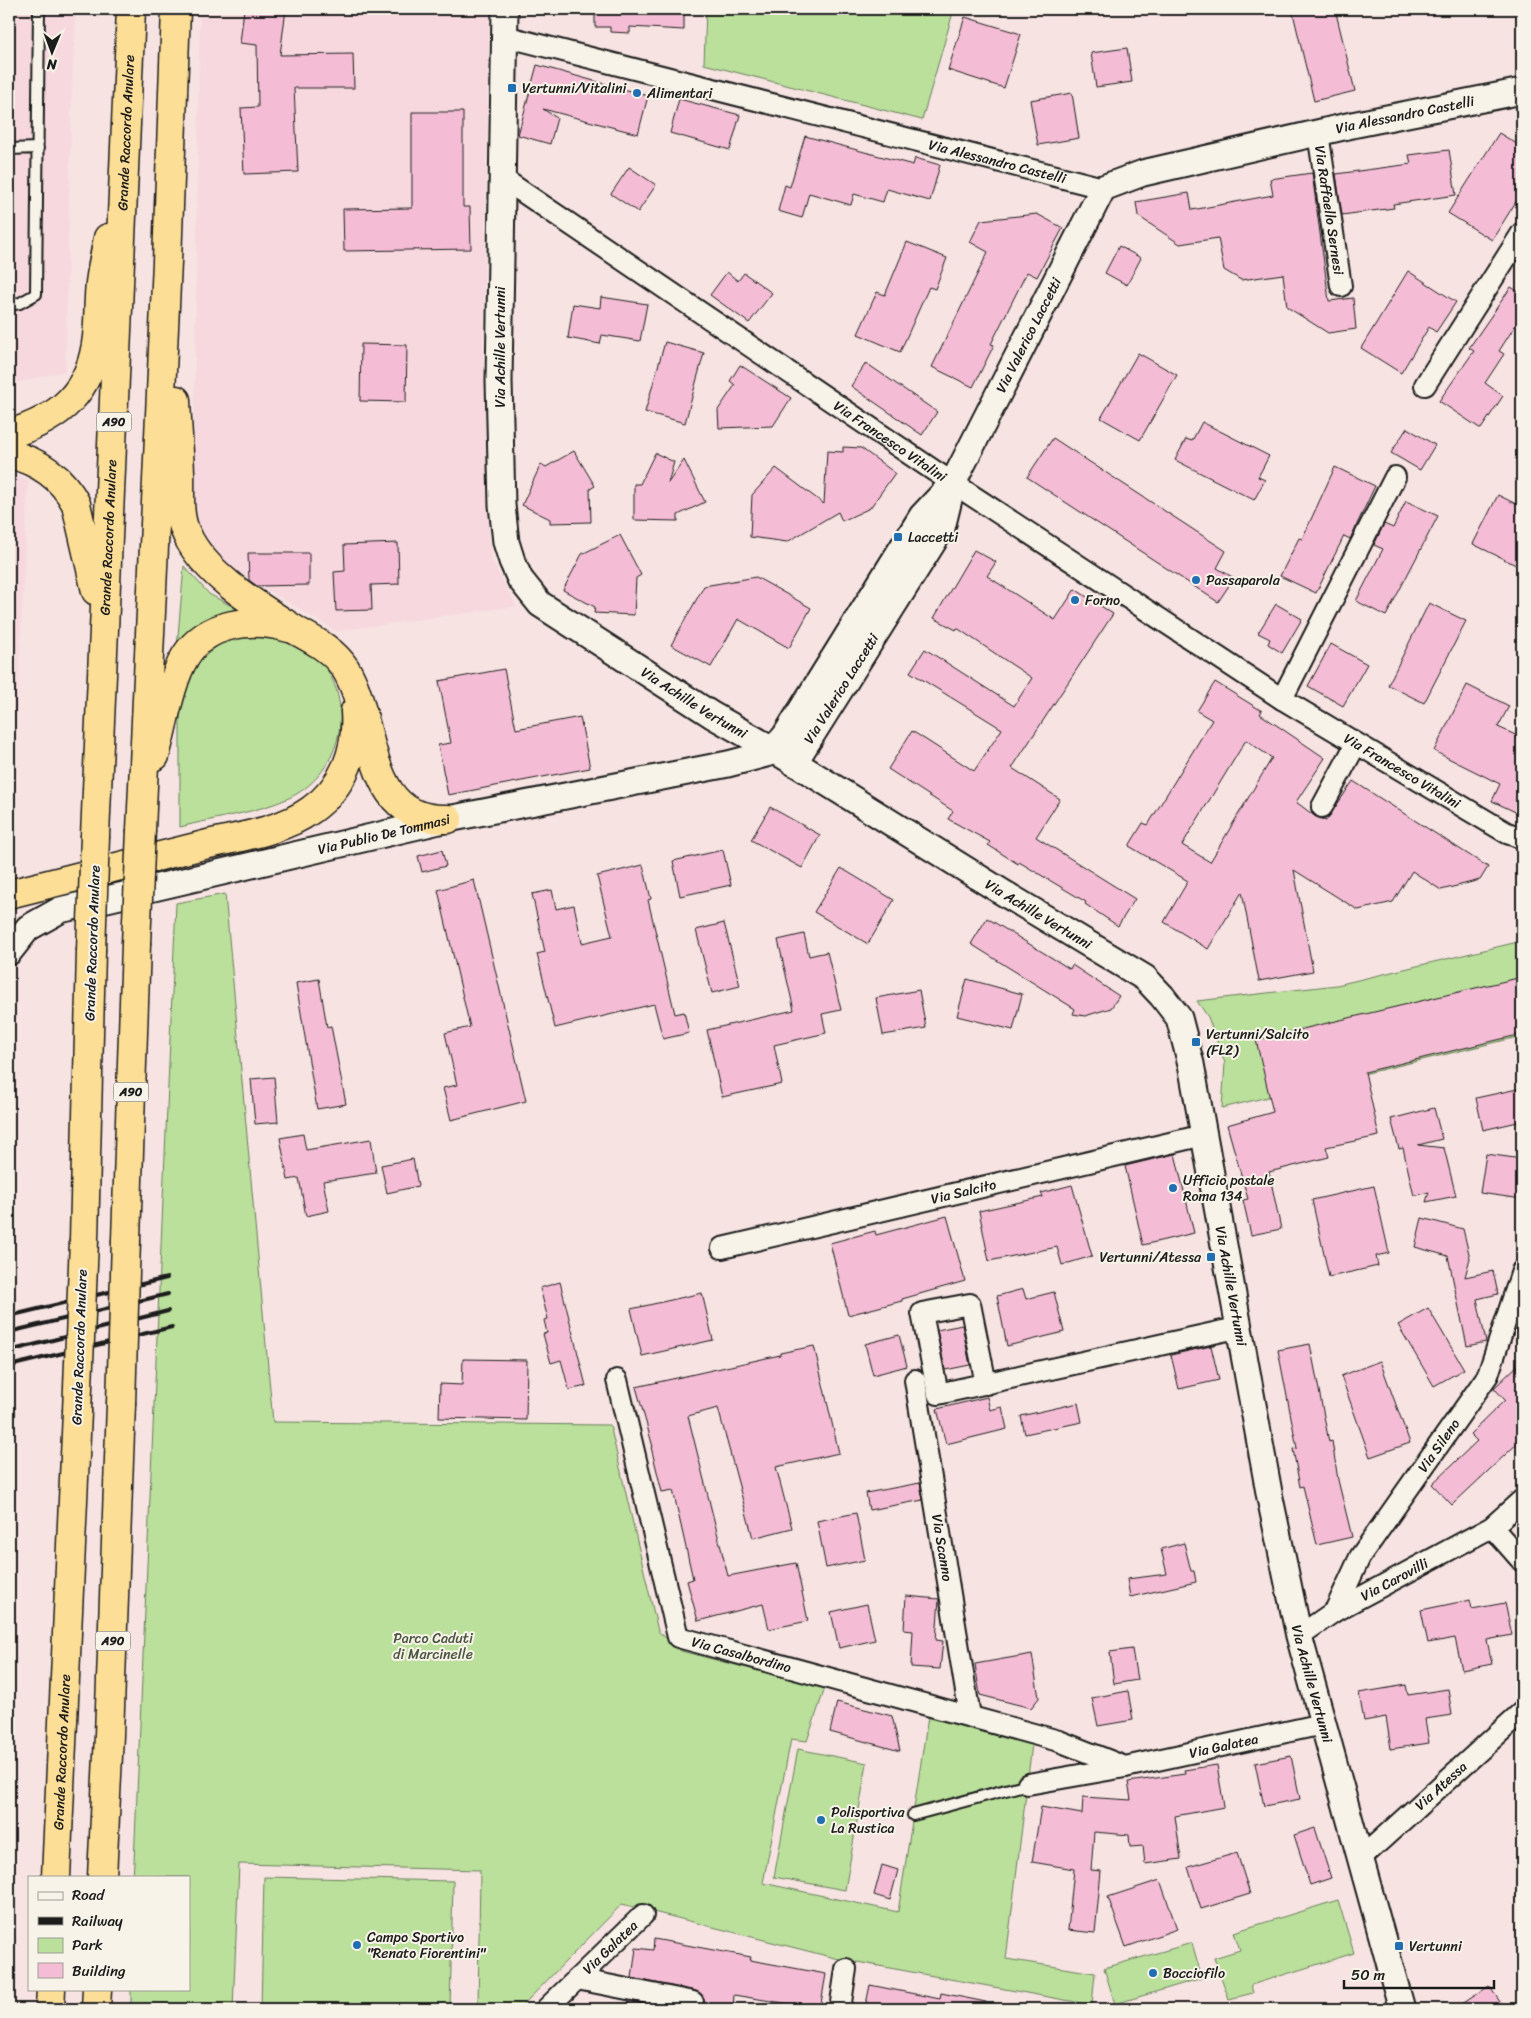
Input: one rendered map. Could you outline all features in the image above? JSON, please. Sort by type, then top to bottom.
[{"type":"highway","name":"Grande Raccordo Anulare","points":[[56,1876],[84,1240],[95,836],[131,9]]},
{"type":"highway","name":"A90","points":[[102,1876],[109,1735],[136,944],[167,262],[176,9]]},
{"type":"highway","points":[[9,434],[48,418],[78,393],[89,374],[97,338],[100,284],[127,133]]},
{"type":"highway","points":[[167,262],[179,450],[179,503],[183,527],[198,554],[218,575],[297,630],[319,643],[339,660],[351,682],[362,709],[379,773],[388,792],[399,804],[417,814],[435,819],[448,819]]},
{"type":"highway","points":[[9,454],[30,461],[58,478],[76,504],[93,571],[100,615],[102,692]]},
{"type":"highway","points":[[142,818],[176,677],[189,651],[212,632],[234,625],[258,622],[297,630]]},
{"type":"highway","points":[[9,894],[282,825],[311,811],[331,793],[344,772],[351,754],[356,727],[351,682]]},
{"type":"highway","points":[[50,2009],[51,1990]]},
{"type":"highway","points":[[96,2009],[97,1990]]},
{"type":"street","name":"Via Achille Vertunni","points":[[505,9],[498,381],[501,489],[506,542],[516,570],[532,596],[549,611],[712,715],[784,756],[1002,892],[1134,970],[1149,982],[1171,1006],[1183,1029],[1241,1328],[1270,1498],[1299,1636],[1402,2009]]},
{"type":"street","name":"Via Alessandro Castelli","points":[[504,36],[1103,188],[1143,173],[1318,133],[1522,91]]},
{"type":"street","name":"Via Alessandro Castelli","points":[[1492,96],[1522,106]]},
{"type":"street","name":"Via Raffaello Sernesi","points":[[1318,133],[1341,286]]},
{"type":"street","name":"Via Francesco Vitalini","points":[[502,178],[953,483],[1282,699],[1507,833],[1522,838]]},
{"type":"street","name":"Via Valerico Laccetti","points":[[784,756],[932,522],[1103,188]]},
{"type":"street","points":[[1425,385],[1522,233]]},
{"type":"street","points":[[1282,699],[1395,477]]},
{"type":"street","points":[[1322,807],[1356,744]]},
{"type":"street","name":"Via Publio De Tommasi","points":[[9,952],[28,928],[60,910],[448,819],[728,764],[784,756]]},
{"type":"street","name":"Via Salcito","points":[[722,1248],[1204,1134]]},
{"type":"street","name":"Via Sileno","points":[[1335,1611],[1360,1558],[1488,1375],[1522,1271]]},
{"type":"street","points":[[986,1384],[970,1304],[922,1313],[938,1394],[986,1384],[1241,1328]]},
{"type":"street","name":"Via Casalbordino","points":[[617,1380],[678,1637],[1059,1741],[1125,1767]]},
{"type":"street","name":"Via Scanno","points":[[915,1380],[970,1716]]},
{"type":"street","name":"Via Carovilli","points":[[1299,1636],[1335,1611],[1492,1527],[1522,1500]]},
{"type":"street","points":[[1492,1527],[1522,1561]]},
{"type":"street","name":"Via Atessa","points":[[1360,1859],[1522,1712]]},
{"type":"street","name":"Via Galatea","points":[[1028,1784],[1125,1767],[1323,1724]]},
{"type":"street","name":"Via Galatea","points":[[546,2009],[643,1915]]},
{"type":"street","points":[[840,2009],[846,1969]]},
{"type":"street","name":"Via Galatea","points":[[577,1979],[692,2002]]},
{"type":"lane","points":[[9,305],[20,303],[36,294],[39,9]]},
{"type":"lane","points":[[9,148],[38,148]]},
{"type":"lane","points":[[913,1815],[1028,1784]]},
{"type":"shaded area","points":[[9,9],[76,9],[72,76],[65,371],[9,384]]},
{"type":"shaded area","points":[[200,9],[489,9],[483,355],[490,557],[516,606],[336,631],[218,560],[193,513]]},
{"type":"shaded area","points":[[9,473],[28,480],[9,876]]},
{"type":"green space","points":[[706,9],[954,9],[922,120],[704,64]]},
{"type":"green space","points":[[184,566],[209,594],[237,609],[221,615],[177,647]]},
{"type":"green space","points":[[275,634],[314,654],[330,675],[338,694],[340,714],[339,734],[333,753],[323,770],[309,785],[291,797],[252,811],[180,827],[180,700],[196,663],[220,644],[233,639],[247,635]]},
{"type":"green space","name":"Parco Caduti di Marcinelle","points":[[225,894],[273,1422],[610,1425],[658,1631],[681,1651],[825,1688],[807,1741],[791,1739],[763,1883],[898,1912],[928,1717],[1032,1744],[1006,1959],[1095,1973],[1092,2005],[835,1958],[622,1904],[519,2009],[478,2009],[480,1870],[239,1864],[233,2009],[131,2009],[131,1990],[190,1990],[190,1876],[133,1876],[176,903]]},
{"type":"green space","points":[[1522,941],[1522,1036],[1222,1108],[1225,1063],[1208,1017],[1197,1001],[1337,985]]},
{"type":"green space","name":"Polisportiva La Rustica","points":[[798,1749],[867,1763],[845,1890],[774,1877]]},
{"type":"green space","name":"Campo Sportivo \"Renato Fiorentini\"","points":[[264,1877],[453,1881],[450,2009],[261,2009]]},
{"type":"green space","points":[[1338,1900],[1354,1953],[1251,1985],[1253,1993],[1229,1999],[1214,1958],[1240,1950],[1234,1932]]},
{"type":"green space","name":"Bocciofilo","points":[[1192,1943],[1202,1978],[1115,2004],[1104,1968]]},
{"type":"building","points":[[244,9],[286,9],[280,55],[353,54],[354,88],[294,88],[298,172],[244,174],[241,108],[258,107],[257,45],[240,43]]},
{"type":"building","points":[[595,9],[684,9],[684,30],[630,27],[630,33],[610,32],[610,27],[595,27]]},
{"type":"building","points":[[1292,9],[1335,9],[1355,91],[1314,101]]},
{"type":"building","points":[[965,17],[1021,34],[1004,88],[948,70]]},
{"type":"building","points":[[1127,48],[1132,82],[1096,87],[1091,53]]},
{"type":"building","points":[[537,65],[648,96],[638,134],[543,109],[557,118],[550,144],[518,135]]},
{"type":"building","points":[[1072,93],[1079,138],[1038,145],[1030,100]]},
{"type":"building","points":[[679,99],[740,115],[730,150],[670,133]]},
{"type":"building","points":[[412,112],[463,112],[463,207],[470,207],[471,249],[344,251],[343,209],[412,208]]},
{"type":"building","points":[[1499,133],[1522,147],[1522,192],[1492,240],[1448,213]]},
{"type":"building","points":[[805,136],[913,165],[915,158],[940,165],[930,201],[887,189],[883,202],[854,194],[851,205],[809,193],[802,218],[778,211],[785,185],[790,187]]},
{"type":"building","points":[[1449,150],[1456,195],[1393,204],[1394,208],[1342,215],[1336,174],[1411,164],[1409,155]]},
{"type":"building","points":[[629,167],[656,185],[638,212],[611,194]]},
{"type":"building","points":[[1312,173],[1329,301],[1353,298],[1356,329],[1328,333],[1287,307],[1283,274],[1241,280],[1224,270],[1218,238],[1180,244],[1138,216],[1136,202],[1189,193],[1192,210],[1273,195],[1270,179]]},
{"type":"building","points":[[1037,214],[1063,228],[1037,277],[1027,272],[991,344],[994,345],[973,387],[932,367],[988,252],[970,242],[981,220]]},
{"type":"building","points":[[907,242],[947,258],[935,289],[929,287],[900,352],[858,334],[877,292],[885,295]]},
{"type":"building","points":[[1119,246],[1141,258],[1127,285],[1105,273]]},
{"type":"building","points":[[1408,271],[1456,302],[1436,332],[1429,327],[1401,373],[1361,348]]},
{"type":"building","points":[[727,272],[738,281],[744,273],[772,293],[749,323],[710,295]]},
{"type":"building","points":[[1511,287],[1522,294],[1522,315],[1499,351],[1504,354],[1485,383],[1503,396],[1481,429],[1439,401],[1474,351],[1469,348]]},
{"type":"building","points":[[601,297],[647,304],[640,341],[602,335],[600,344],[568,338],[573,304],[600,308]]},
{"type":"building","points":[[665,342],[704,353],[685,423],[645,412]]},
{"type":"building","points":[[361,344],[407,345],[406,402],[360,401]]},
{"type":"building","points":[[1138,353],[1177,375],[1140,440],[1101,418]]},
{"type":"building","points":[[866,363],[937,412],[922,435],[851,386]]},
{"type":"building","points":[[740,365],[791,398],[773,426],[719,428],[718,410],[735,385],[730,381]]},
{"type":"building","points":[[1202,422],[1269,456],[1258,477],[1265,480],[1254,500],[1175,460],[1186,439],[1192,441]]},
{"type":"building","points":[[1407,428],[1435,445],[1420,470],[1391,453]]},
{"type":"building","points":[[1053,438],[1226,551],[1217,568],[1234,578],[1218,602],[1027,477]]},
{"type":"building","points":[[843,447],[861,448],[895,473],[870,508],[842,521],[838,512],[787,542],[750,537],[752,495],[776,468],[824,504],[827,451],[843,452]]},
{"type":"building","points":[[574,451],[595,486],[590,489],[591,522],[550,523],[550,519],[522,505],[541,464],[546,467]]},
{"type":"building","points":[[655,453],[674,462],[668,483],[684,460],[705,502],[678,515],[678,521],[634,520],[634,484],[640,484]]},
{"type":"building","points":[[1335,467],[1375,486],[1350,539],[1344,536],[1316,593],[1280,576],[1299,538],[1302,539]]},
{"type":"building","points":[[1498,495],[1522,507],[1522,568],[1473,544]]},
{"type":"building","points":[[1406,501],[1438,516],[1386,616],[1356,601],[1383,549],[1374,545],[1384,524],[1393,528]]},
{"type":"building","points":[[620,535],[641,575],[636,578],[634,615],[594,613],[595,607],[563,590],[582,554]]},
{"type":"building","points":[[398,543],[399,584],[371,585],[372,610],[336,611],[334,572],[345,571],[344,545]]},
{"type":"building","points":[[974,550],[996,562],[987,576],[1055,620],[1075,589],[1113,614],[1012,768],[1060,799],[1036,837],[1135,899],[1118,926],[1085,904],[1086,902],[1019,862],[1018,864],[988,845],[990,842],[948,819],[953,811],[888,769],[912,731],[974,771],[1002,729],[910,672],[925,649],[1014,706],[1032,678],[957,628],[956,630],[934,618]]},
{"type":"building","points":[[248,553],[309,553],[309,585],[257,586],[249,580]]},
{"type":"building","points":[[756,577],[811,608],[789,648],[738,619],[711,667],[671,645],[704,586]]},
{"type":"building","points":[[1429,603],[1466,621],[1424,703],[1388,685]]},
{"type":"building","points":[[1276,604],[1302,619],[1282,653],[1268,644],[1270,639],[1258,633]]},
{"type":"building","points":[[1331,644],[1367,664],[1343,706],[1308,686]]},
{"type":"building","points":[[504,669],[516,729],[580,717],[590,768],[448,795],[438,745],[451,743],[439,681]]},
{"type":"building","points":[[1215,682],[1262,711],[1260,714],[1325,758],[1296,802],[1316,817],[1326,821],[1353,781],[1488,867],[1480,880],[1441,890],[1412,871],[1393,902],[1358,910],[1294,870],[1313,971],[1259,981],[1242,892],[1208,949],[1164,922],[1188,881],[1129,846],[1143,823],[1148,825],[1212,720],[1197,711]],"holes":[[[1246,740],[1272,758],[1210,862],[1182,845]]]},
{"type":"building","points":[[1467,685],[1509,706],[1498,727],[1522,738],[1522,815],[1492,801],[1500,784],[1434,751]]},
{"type":"building","points":[[770,807],[820,835],[802,868],[751,840]]},
{"type":"building","points":[[442,850],[446,866],[422,872],[418,856]]},
{"type":"building","points":[[723,850],[731,885],[680,896],[673,861]]},
{"type":"building","points":[[643,865],[651,899],[648,900],[675,1014],[684,1012],[689,1033],[663,1039],[654,1004],[555,1028],[537,954],[545,952],[532,894],[552,890],[556,909],[574,905],[582,943],[612,936],[597,876]]},
{"type":"building","points":[[841,868],[894,900],[868,944],[814,912]]},
{"type":"building","points":[[474,880],[526,1101],[451,1120],[443,1088],[457,1085],[445,1033],[470,1027],[438,890]]},
{"type":"building","points":[[987,918],[1070,969],[1072,965],[1119,996],[1111,1008],[1085,1016],[1073,1014],[1075,1009],[971,944]]},
{"type":"building","points":[[724,923],[740,986],[712,993],[696,930]]},
{"type":"building","points":[[804,934],[809,956],[827,952],[841,1010],[822,1014],[826,1033],[774,1045],[782,1084],[722,1097],[707,1030],[794,1010],[778,940]]},
{"type":"building","points":[[1522,977],[1522,1034],[1365,1072],[1379,1136],[1326,1147],[1329,1157],[1269,1172],[1281,1229],[1251,1235],[1243,1200],[1248,1199],[1227,1125],[1273,1112],[1256,1040]]},
{"type":"building","points":[[319,979],[327,1027],[331,1026],[346,1104],[317,1109],[296,983]]},
{"type":"building","points":[[967,979],[1022,994],[1013,1030],[957,1016]]},
{"type":"building","points":[[919,990],[926,1028],[883,1035],[876,998]]},
{"type":"building","points":[[274,1077],[278,1122],[255,1124],[251,1079]]},
{"type":"building","points":[[1522,1088],[1522,1121],[1483,1130],[1476,1098]]},
{"type":"building","points":[[1434,1108],[1442,1139],[1418,1145],[1444,1148],[1456,1196],[1426,1202],[1429,1192],[1414,1196],[1403,1148],[1399,1149],[1391,1119]]},
{"type":"building","points":[[303,1134],[306,1150],[371,1139],[376,1173],[323,1181],[329,1211],[306,1216],[299,1178],[288,1180],[280,1138]]},
{"type":"building","points":[[1175,1154],[1194,1233],[1143,1245],[1125,1166]]},
{"type":"building","points":[[1486,1154],[1522,1159],[1522,1199],[1480,1193]]},
{"type":"building","points":[[413,1159],[418,1186],[387,1193],[381,1165]]},
{"type":"building","points":[[1072,1185],[1092,1256],[1062,1265],[1057,1247],[989,1261],[979,1211],[1043,1197],[1041,1193]]},
{"type":"building","points":[[1374,1186],[1389,1253],[1376,1256],[1378,1266],[1329,1277],[1312,1200]]},
{"type":"building","points":[[947,1216],[965,1281],[902,1299],[902,1301],[848,1315],[830,1243],[875,1231],[876,1235]]},
{"type":"building","points":[[1422,1218],[1463,1229],[1470,1258],[1465,1277],[1493,1271],[1498,1294],[1477,1299],[1486,1342],[1467,1346],[1448,1256],[1415,1247]]},
{"type":"building","points":[[560,1282],[586,1386],[569,1390],[561,1360],[551,1363],[543,1334],[547,1333],[544,1320],[548,1319],[540,1288]]},
{"type":"building","points":[[1023,1289],[1026,1299],[1054,1292],[1064,1332],[1007,1346],[997,1296]]},
{"type":"building","points":[[702,1293],[713,1340],[642,1356],[631,1309]]},
{"type":"building","points":[[1428,1308],[1464,1369],[1434,1386],[1398,1325]]},
{"type":"building","points":[[962,1325],[970,1365],[945,1370],[937,1330]]},
{"type":"building","points":[[899,1335],[907,1366],[873,1375],[865,1344]]},
{"type":"building","points":[[1310,1344],[1329,1442],[1332,1441],[1338,1480],[1352,1537],[1317,1545],[1303,1486],[1300,1487],[1293,1449],[1297,1448],[1278,1350]]},
{"type":"building","points":[[814,1346],[839,1453],[776,1467],[792,1528],[753,1538],[718,1408],[688,1416],[728,1576],[796,1563],[808,1621],[769,1629],[763,1604],[698,1621],[687,1581],[693,1579],[673,1490],[662,1492],[651,1447],[653,1447],[636,1387]]},
{"type":"building","points":[[1211,1346],[1219,1380],[1179,1389],[1171,1355]]},
{"type":"building","points":[[463,1359],[527,1360],[526,1420],[439,1418],[440,1384],[462,1385]]},
{"type":"building","points":[[1380,1361],[1410,1443],[1370,1457],[1341,1376]]},
{"type":"building","points":[[1522,1361],[1522,1439],[1452,1505],[1432,1484],[1477,1441],[1470,1434],[1505,1400],[1494,1388]]},
{"type":"building","points":[[987,1397],[990,1410],[1002,1407],[1007,1429],[946,1444],[937,1409]]},
{"type":"building","points":[[1078,1403],[1082,1422],[1025,1434],[1021,1416]]},
{"type":"building","points":[[920,1483],[923,1500],[869,1510],[866,1493]]},
{"type":"building","points":[[856,1513],[865,1560],[826,1568],[817,1521]]},
{"type":"building","points":[[1184,1543],[1191,1571],[1194,1571],[1196,1582],[1130,1597],[1127,1579],[1167,1574],[1161,1549]]},
{"type":"building","points":[[906,1596],[939,1599],[936,1640],[943,1641],[940,1669],[911,1667],[913,1631],[904,1630]]},
{"type":"building","points":[[1470,1600],[1472,1609],[1505,1603],[1512,1635],[1487,1640],[1492,1664],[1462,1670],[1455,1638],[1428,1643],[1421,1610]]},
{"type":"building","points":[[867,1604],[875,1640],[839,1648],[831,1612]]},
{"type":"building","points":[[1132,1649],[1137,1680],[1114,1684],[1110,1652]]},
{"type":"building","points":[[1032,1654],[1039,1698],[1031,1708],[980,1695],[975,1664]]},
{"type":"building","points":[[1406,1685],[1408,1695],[1448,1689],[1452,1715],[1425,1719],[1429,1743],[1391,1749],[1386,1717],[1364,1721],[1359,1693]]},
{"type":"building","points":[[1128,1691],[1133,1720],[1098,1726],[1092,1698]]},
{"type":"building","points":[[837,1702],[892,1716],[900,1751],[830,1732]]},
{"type":"building","points":[[1291,1756],[1300,1799],[1264,1806],[1255,1763]]},
{"type":"building","points":[[1217,1765],[1224,1807],[1175,1816],[1181,1859],[1145,1864],[1143,1846],[1130,1847],[1129,1835],[1094,1832],[1091,1870],[1101,1871],[1095,1933],[1068,1930],[1074,1869],[1032,1862],[1041,1807],[1082,1814],[1083,1797],[1131,1800],[1128,1782],[1185,1774],[1184,1770]]},
{"type":"building","points":[[1315,1828],[1331,1878],[1310,1885],[1294,1835]]},
{"type":"building","points":[[1237,1853],[1250,1894],[1201,1909],[1188,1867]]},
{"type":"building","points":[[882,1865],[898,1870],[890,1900],[874,1895]]},
{"type":"building","points":[[1160,1880],[1177,1929],[1126,1947],[1108,1897]]},
{"type":"building","points":[[654,1939],[751,1957],[750,1960],[826,1974],[820,2009],[734,1995],[733,2009],[702,2009],[704,1998],[696,1991],[632,1978],[636,1948],[653,1950]]},
{"type":"building","points":[[870,1985],[940,1999],[941,1993],[986,2002],[985,2009],[865,2009]]},
{"type":"building","points":[[1489,1986],[1505,2009],[1455,2009]]},
{"type":"building","points":[[629,2001],[669,2009],[628,2009]]},
{"type":"railway","points":[[9,1316],[167,1278]]},
{"type":"railway","points":[[9,1332],[168,1294]]},
{"type":"railway","points":[[9,1351],[168,1311]]},
{"type":"railway","points":[[9,1366],[172,1327]]},
{"type":"place","name":"Vertunni/Vitalini","points":[[512,88]]},
{"type":"place","name":"Alimentari","points":[[637,93]]},
{"type":"place","name":"Laccetti","points":[[898,537]]},
{"type":"place","name":"Passaparola","points":[[1196,580]]},
{"type":"place","name":"Forno","points":[[1075,600]]},
{"type":"place","name":"Vertunni/Salcito (FL2)","points":[[1196,1042]]},
{"type":"place","name":"Ufficio postale Roma 134","points":[[1173,1188]]},
{"type":"place","name":"Vertunni/Atessa","points":[[1211,1257]]},
{"type":"place","name":"Polisportiva La Rustica","points":[[821,1820]]},
{"type":"place","name":"Campo Sportivo \"Renato Fiorentini\"","points":[[357,1945]]},
{"type":"place","name":"Vertunni","points":[[1399,1946]]},
{"type":"place","name":"Bocciofilo","points":[[1153,1973]]}]
